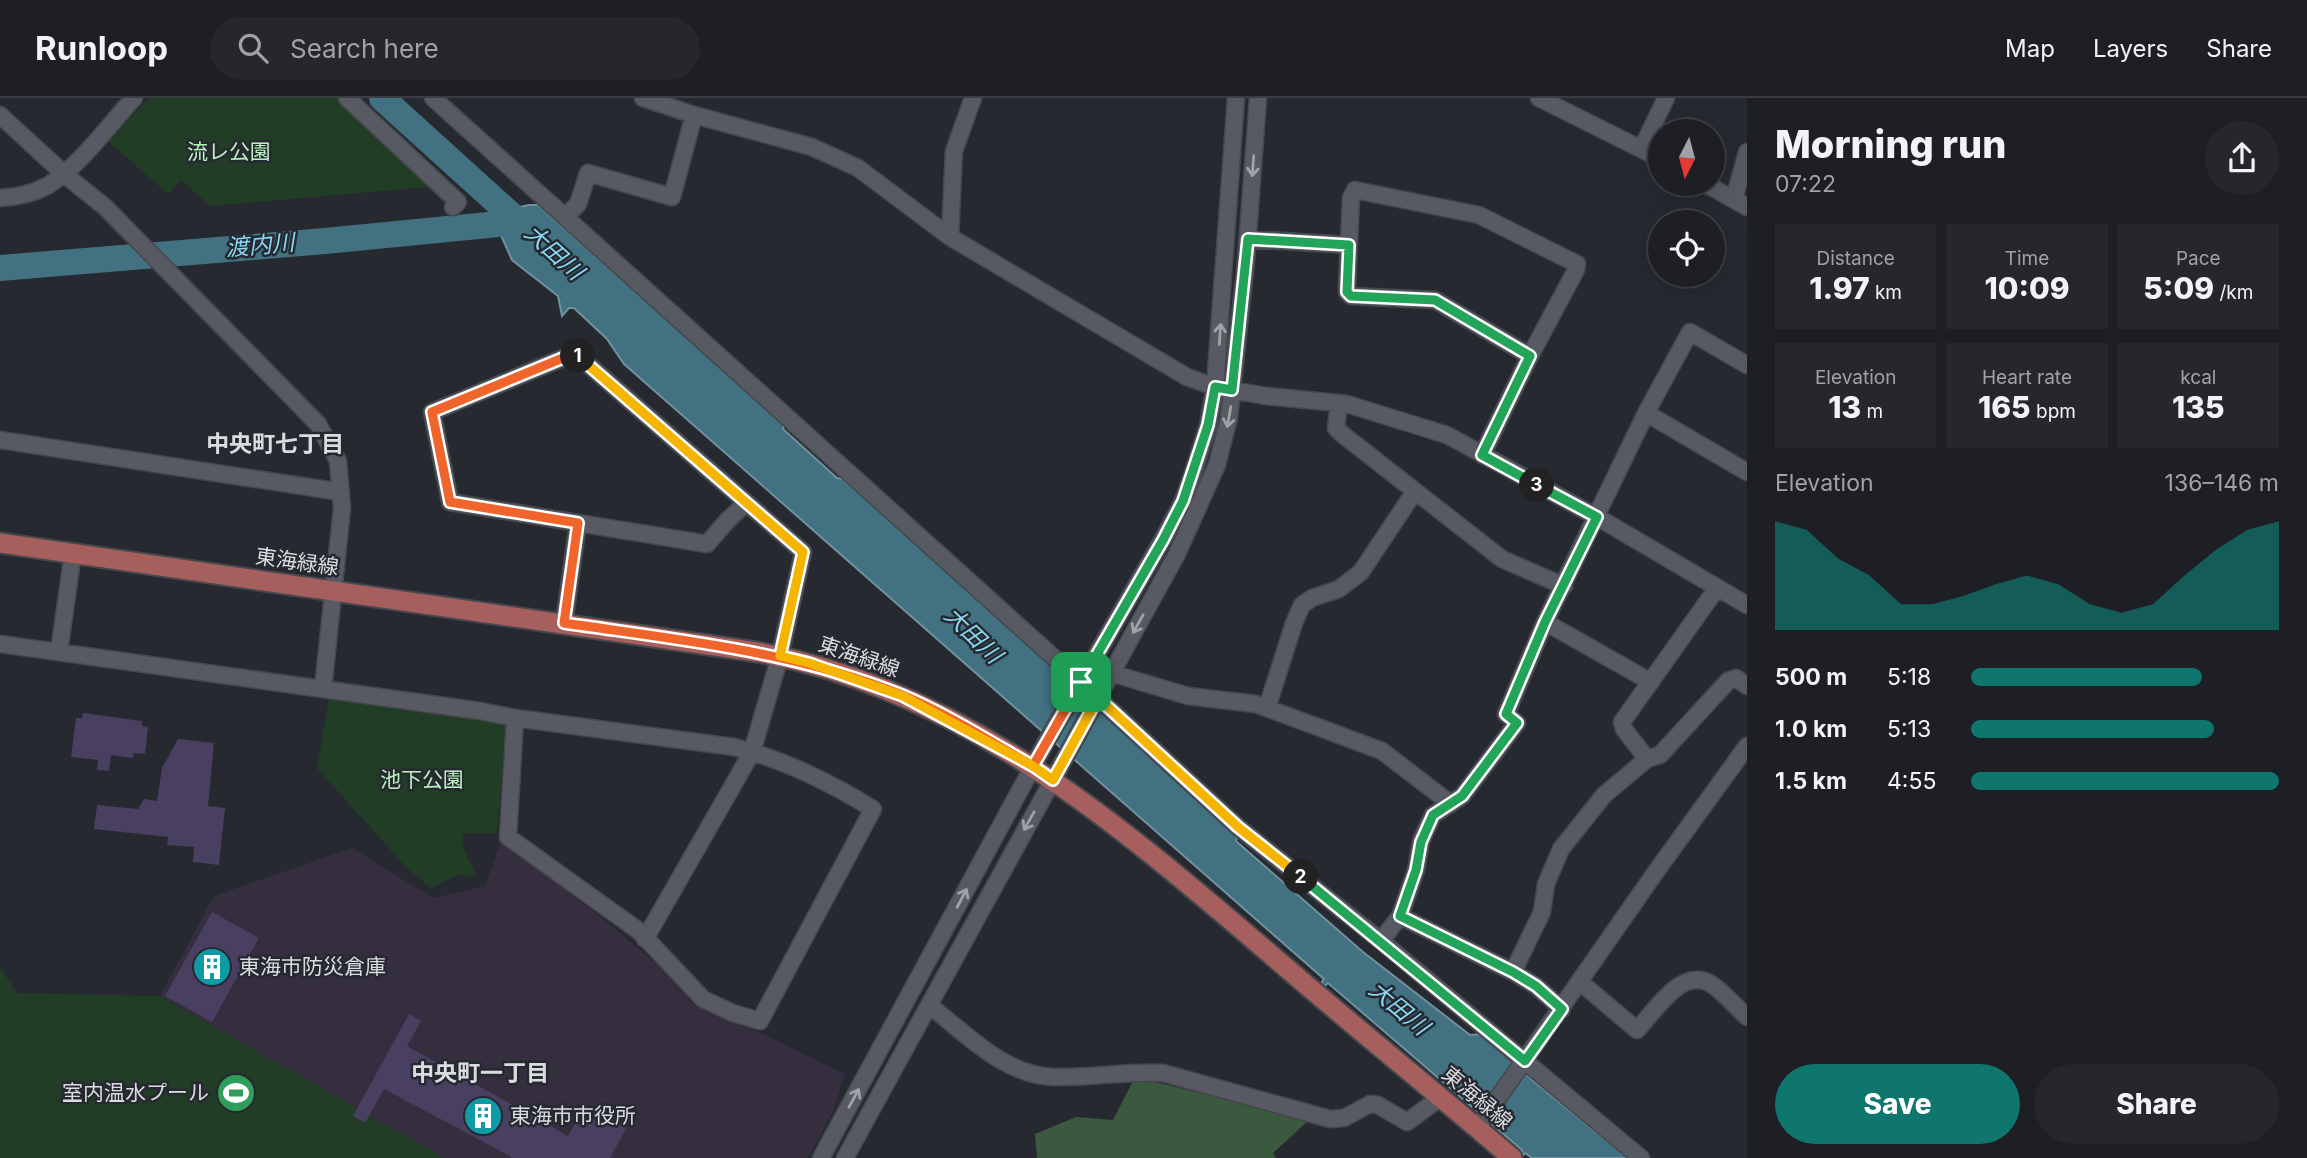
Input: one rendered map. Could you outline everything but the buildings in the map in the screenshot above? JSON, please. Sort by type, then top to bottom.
[{"type":"main road","name":"東海緑線","points":[[0,542],[780,656],[809,663],[903,696],[1033,766],[1113,823],[1206,897],[1440,1098],[1479,1125],[1512,1158]]},
{"type":"street","points":[[347,98],[458,202],[453,207]]},
{"type":"street","points":[[433,98],[566,216],[1079,685]]},
{"type":"street","points":[[643,98],[811,147],[858,168],[950,237],[1187,377],[1215,387],[1266,396],[1339,403],[1447,435],[1597,517],[1747,605]]},
{"type":"street","points":[[950,237],[954,151],[973,98]]},
{"type":"street","points":[[821,1158],[1045,744],[1183,501],[1208,425],[1215,387],[1236,98]]},
{"type":"street","points":[[845,1158],[1177,554],[1217,465],[1229,418],[1248,239],[1258,98]]},
{"type":"street","points":[[1539,98],[1648,151]]},
{"type":"street","points":[[1642,148],[1666,98]]},
{"type":"street","points":[[0,198],[33,192],[64,174],[133,99]]},
{"type":"street","points":[[0,115],[64,174],[105,207],[318,424],[338,461],[342,508],[323,690]]},
{"type":"street","points":[[566,216],[578,204],[588,173],[673,197],[694,115]]},
{"type":"street","points":[[1740,203],[1747,152]]},
{"type":"street","points":[[1482,455],[1577,264],[1479,215],[1355,190],[1351,198],[1347,292],[1351,296],[1435,300],[1530,356]]},
{"type":"street","points":[[1248,239],[1349,245]]},
{"type":"street","points":[[1381,941],[1400,916],[1416,870],[1421,842],[1433,815],[1462,796],[1517,723],[1506,714],[1545,622],[1646,413],[1690,332],[1747,365]]},
{"type":"street","points":[[645,939],[752,752],[780,656],[803,552],[575,353],[432,412],[450,502],[707,544],[746,503]]},
{"type":"street","points":[[1339,403],[1336,428],[1502,559],[1564,586]]},
{"type":"street","points":[[1646,413],[1747,472]]},
{"type":"street","points":[[0,440],[341,492]]},
{"type":"street","points":[[1267,708],[1302,605],[1312,598],[1339,589],[1361,572],[1415,491]]},
{"type":"street","points":[[564,623],[578,523]]},
{"type":"street","points":[[60,652],[73,553]]},
{"type":"street","points":[[1647,759],[1624,729],[1622,722],[1717,588]]},
{"type":"street","points":[[1545,622],[1651,682]]},
{"type":"street","points":[[0,644],[734,747],[814,778],[873,809],[760,1021],[733,1013],[704,999],[639,931],[508,837],[515,718]]},
{"type":"street","points":[[1111,673],[1188,695],[1256,704],[1382,751],[1451,804]]},
{"type":"street","points":[[1513,972],[1542,912],[1546,884],[1561,849],[1604,796],[1647,759],[1660,755],[1728,681],[1735,678],[1747,686]]},
{"type":"street","points":[[1096,700],[1238,827],[1381,941],[1641,1158]]},
{"type":"street","points":[[1479,1125],[1746,749]]},
{"type":"street","points":[[1400,916],[1513,972],[1536,986],[1562,1009]]},
{"type":"street","points":[[1580,982],[1637,1030],[1681,983],[1694,978],[1713,985],[1745,1012]]},
{"type":"street","points":[[929,1005],[991,1054],[1021,1070],[1053,1077],[1163,1073],[1330,1119],[1344,1118],[1370,1104],[1378,1105],[1407,1122],[1440,1098]]},
{"type":"shaded area","points":[[501,841],[657,964],[694,1005],[767,1036],[845,1074],[833,1112],[808,1158],[444,1158],[160,996],[214,896],[352,848],[433,898],[485,886]]},
{"type":"green space","name":"流レ公園","points":[[149,98],[340,98],[429,178],[427,187],[210,206],[181,180],[168,194],[108,141]]},
{"type":"green space","name":"池下公園","points":[[329,699],[506,723],[497,833],[464,833],[462,845],[476,876],[457,875],[431,888],[407,868],[317,768]]},
{"type":"green space","points":[[0,968],[17,993],[160,996],[444,1158],[0,1158]]},
{"type":"green space","points":[[1135,1077],[1309,1120],[1273,1153],[1276,1158],[1037,1158],[1035,1134],[1076,1117],[1113,1120]]},
{"type":"water","points":[[538,205],[784,424],[783,429],[837,478],[843,479],[1137,739],[1238,833],[1236,841],[1363,952],[1470,1035],[1483,1034],[1507,1052],[1531,1079],[1628,1158],[1532,1158],[1525,1153],[1523,1155],[1522,1150],[1328,983],[1324,987],[1321,983],[1324,979],[624,364],[607,339],[574,308],[569,308],[562,316],[558,296],[512,260],[491,213]]},
{"type":"waterway","name":"大田川","points":[[382,98],[531,233]]},
{"type":"waterway","name":"渡内川","points":[[0,268],[519,222]]},
{"type":"place","name":"東海市防災倉庫","points":[[212,967]]},
{"type":"place","name":"室内温水プール","points":[[236,1093]]},
{"type":"place","name":"東海市市役所","points":[[483,1116]]},
{"type":"district","name":"中央町七丁目","points":[[275,444]]},
{"type":"district","name":"中央町一丁目","points":[[480,1073]]},
{"type":"route","points":[[1081,682],[1033,766],[903,696],[809,663],[757,652],[564,623],[578,523],[450,502],[432,412],[575,353],[803,552],[780,656],[809,663],[903,696],[969,730],[1033,766],[1053,780],[1098,698],[1238,827],[1525,1061],[1562,1009],[1536,986],[1513,972],[1400,916],[1416,870],[1421,842],[1433,815],[1462,796],[1517,723],[1506,714],[1545,622],[1597,517],[1482,455],[1530,356],[1435,300],[1351,296],[1347,292],[1349,245],[1248,239],[1232,390],[1215,387],[1208,425],[1183,501],[1081,682]]}]
